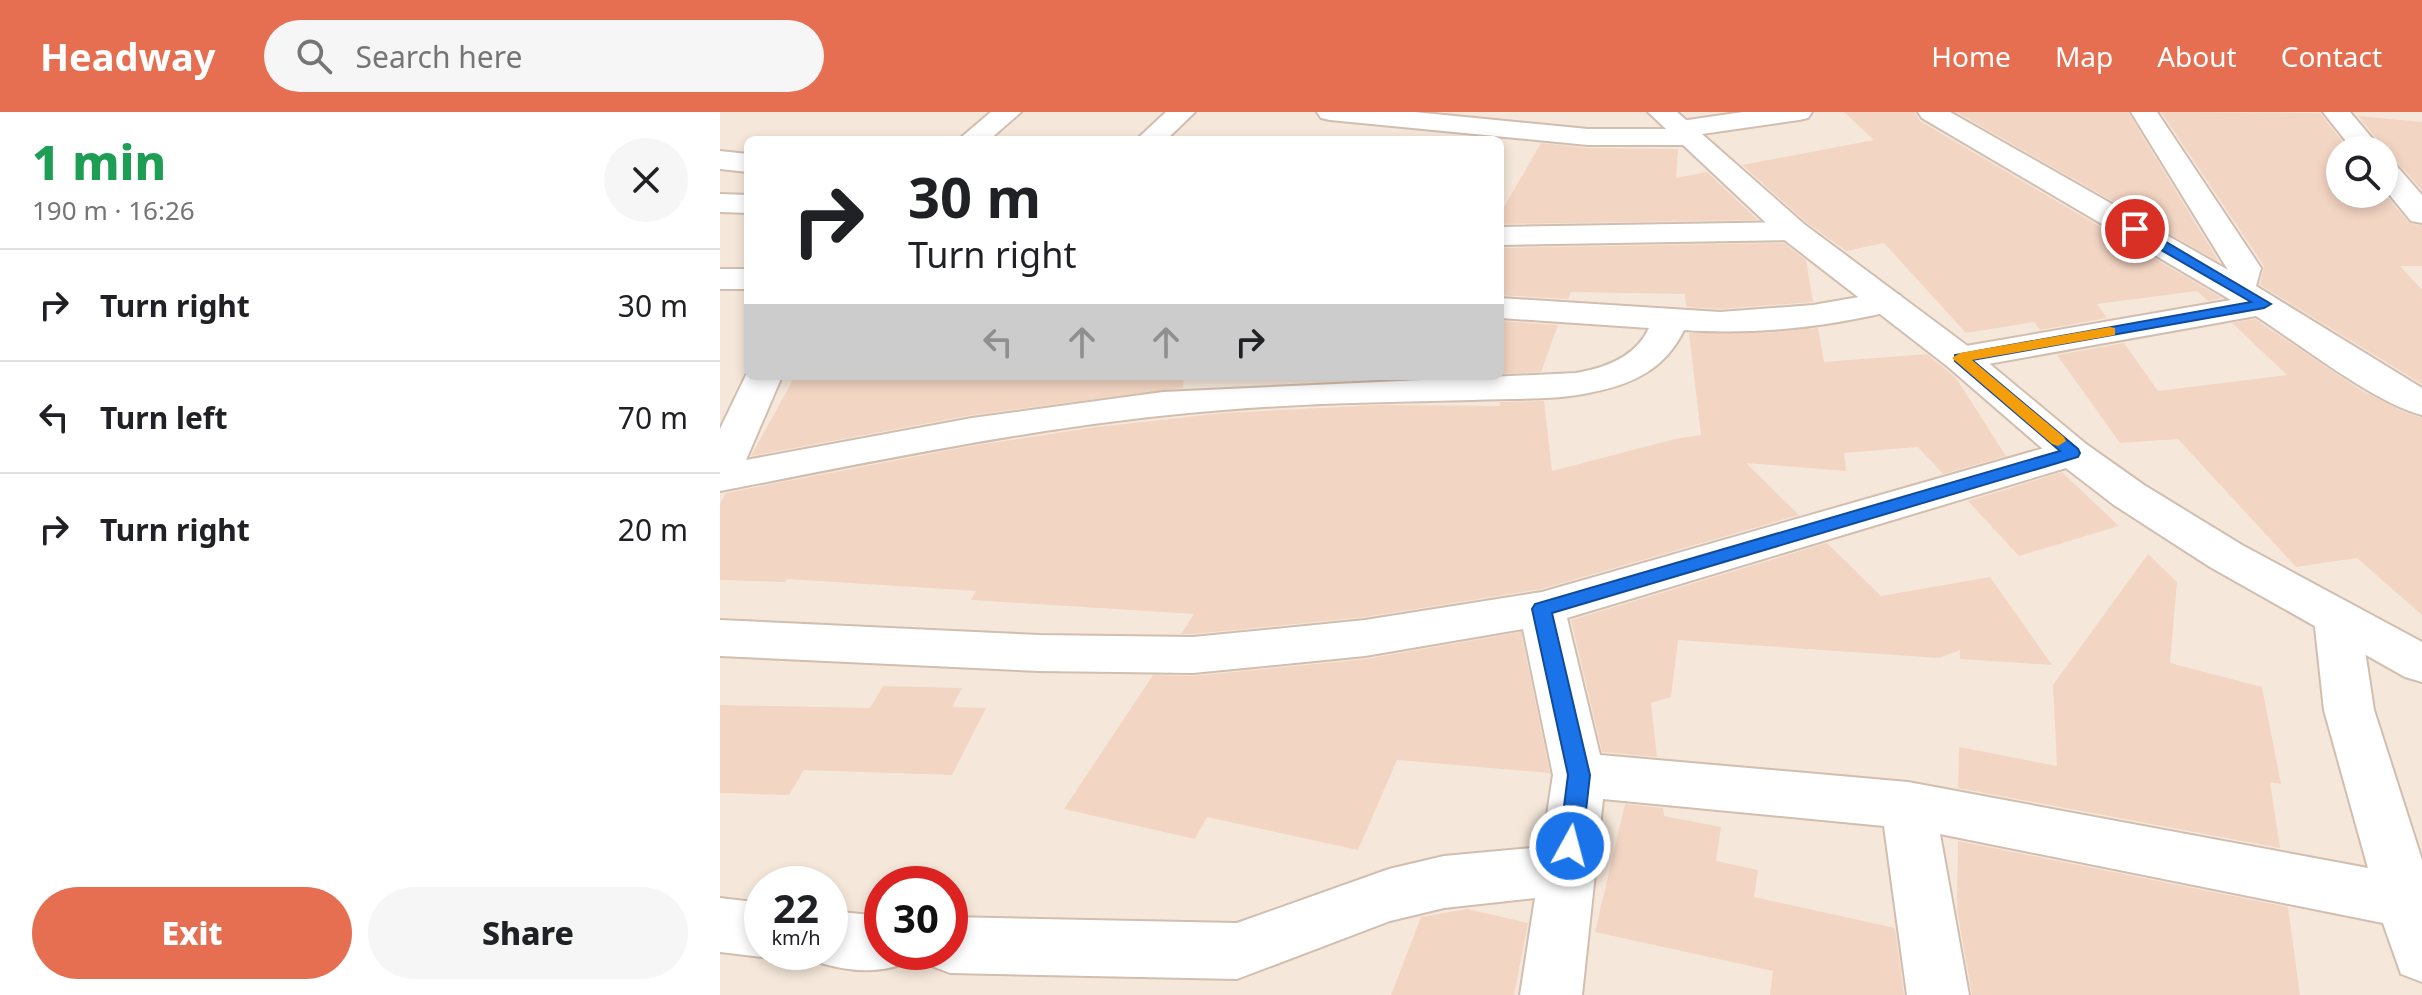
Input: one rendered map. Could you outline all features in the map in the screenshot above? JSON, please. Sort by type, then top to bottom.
[{"type":"street","points":[[977,136],[1008,112]]},
{"type":"street","points":[[1155,136],[1182,112]]},
{"type":"street","points":[[1330,112],[1588,137],[1799,112]]},
{"type":"street","points":[[1931,112],[2250,296],[2422,404]]},
{"type":"street","points":[[2144,112],[2245,268],[2243,281],[2250,296]]},
{"type":"street","points":[[2336,112],[2356,136]]},
{"type":"street","points":[[1372,136],[1387,118]]},
{"type":"street","points":[[1677,126],[1793,231],[1960,358],[2072,453],[2129,495],[2226,556],[2422,664]]},
{"type":"street","points":[[720,160],[744,163]]},
{"type":"street","points":[[2398,186],[2422,214]]},
{"type":"street","points":[[720,203],[744,204]]},
{"type":"street","points":[[1504,236],[1793,231]]},
{"type":"street","points":[[720,279],[744,279]]},
{"type":"street","points":[[1960,358],[2250,296]]},
{"type":"street","points":[[1504,308],[1670,320],[1759,321],[1888,302]]},
{"type":"street","points":[[720,475],[980,430],[1224,398],[1577,384],[1633,367],[1654,352],[1665,338],[1670,320]]},
{"type":"street","points":[[720,475],[761,380]]},
{"type":"street","points":[[720,638],[1039,653],[1193,655],[1365,638],[1542,609],[2072,453]]},
{"type":"street","points":[[1542,609],[1579,775],[1551,995]]},
{"type":"street","points":[[2337,618],[2349,710],[2422,954]]},
{"type":"street","points":[[1579,775],[1908,805],[2407,901]]},
{"type":"street","points":[[1908,805],[1938,995]]},
{"type":"street","points":[[968,945],[1237,951],[1403,892],[1444,882],[1567,870]]},
{"type":"street","points":[[720,925],[744,928]]},
{"type":"shaded area","points":[[720,112],[2422,112],[2422,995],[720,995]]},
{"type":"building","points":[[1844,112],[1915,112],[1920,121],[2222,298],[2208,301],[2197,291],[2097,304],[2107,318],[2040,330],[2034,322],[1966,333],[1884,243],[1846,251],[1806,222],[1742,165],[1874,140]]},
{"type":"building","points":[[1956,112],[2128,112],[2219,262]]},
{"type":"building","points":[[2161,112],[2320,113],[2338,136],[2326,136],[2326,208],[2396,208],[2409,223],[2422,226],[2422,266],[2400,266],[2422,290],[2422,384],[2260,285],[2264,266]]},
{"type":"building","points":[[2358,116],[2422,122],[2422,190],[2398,163],[2398,136],[2374,136]]},
{"type":"building","points":[[1541,143],[1588,148],[1678,149],[1676,178],[1707,172],[1758,220],[1504,224],[1504,207]]},
{"type":"building","points":[[1784,243],[1806,260],[1813,302],[1720,309],[1686,307],[1685,294],[1571,292],[1568,299],[1504,295],[1504,248]]},
{"type":"building","points":[[2255,319],[2359,389],[2422,418],[2422,615],[2357,558],[2296,567],[2178,439],[2120,443],[2057,355],[2124,343],[2158,391],[2287,375],[2232,323]]},
{"type":"building","points":[[1504,321],[1558,325],[1541,372],[1504,374]]},
{"type":"building","points":[[1818,328],[1824,362],[1927,354],[1956,378],[2006,456],[1943,474],[1918,447],[1844,453],[1846,471],[1746,463],[1799,515],[1541,589],[1365,617],[1193,634],[1181,634],[1194,614],[971,600],[976,591],[787,579],[785,582],[720,580],[720,504],[726,493],[971,446],[1097,427],[1223,413],[1379,405],[1500,406],[1500,402],[1544,401],[1552,471],[1701,435],[1689,333],[1765,333]]},
{"type":"building","points":[[793,380],[1184,380],[1183,388],[972,415],[751,456]]},
{"type":"building","points":[[2062,472],[2119,526],[2019,556],[1968,501]]},
{"type":"building","points":[[1827,543],[1881,596],[1990,577],[2052,665],[1960,659],[1960,650],[1939,658],[1678,640],[1671,697],[1651,703],[1657,757],[1602,752],[1571,620]]},
{"type":"building","points":[[2148,554],[2177,582],[2170,663],[2262,687],[2281,784],[2270,782],[2280,848],[1958,788],[1959,747],[2057,766],[2053,685]]},
{"type":"building","points":[[1521,632],[1550,773],[1397,760],[1358,850],[1207,817],[1195,839],[1064,809],[1153,675],[1193,676],[1366,659]]},
{"type":"building","points":[[883,686],[962,688],[952,707],[986,708],[952,775],[804,770],[789,795],[720,793],[720,705],[870,708]]},
{"type":"building","points":[[1625,804],[1663,808],[1664,816],[1721,827],[1716,861],[1758,870],[1754,897],[1895,928],[1904,995],[1770,995],[1773,971],[1595,932]]},
{"type":"building","points":[[1958,841],[2288,907],[2300,995],[1972,995],[1957,910]]},
{"type":"building","points":[[1467,909],[1528,923],[1514,995],[1391,995],[1421,917]]},
{"type":"slow traffic","points":[[2058,441],[1960,358],[2110,331]]},
{"type":"route","points":[[1570,846],[1579,775],[1542,609],[2072,453],[1960,358],[2264,304],[2135,229]]}]
